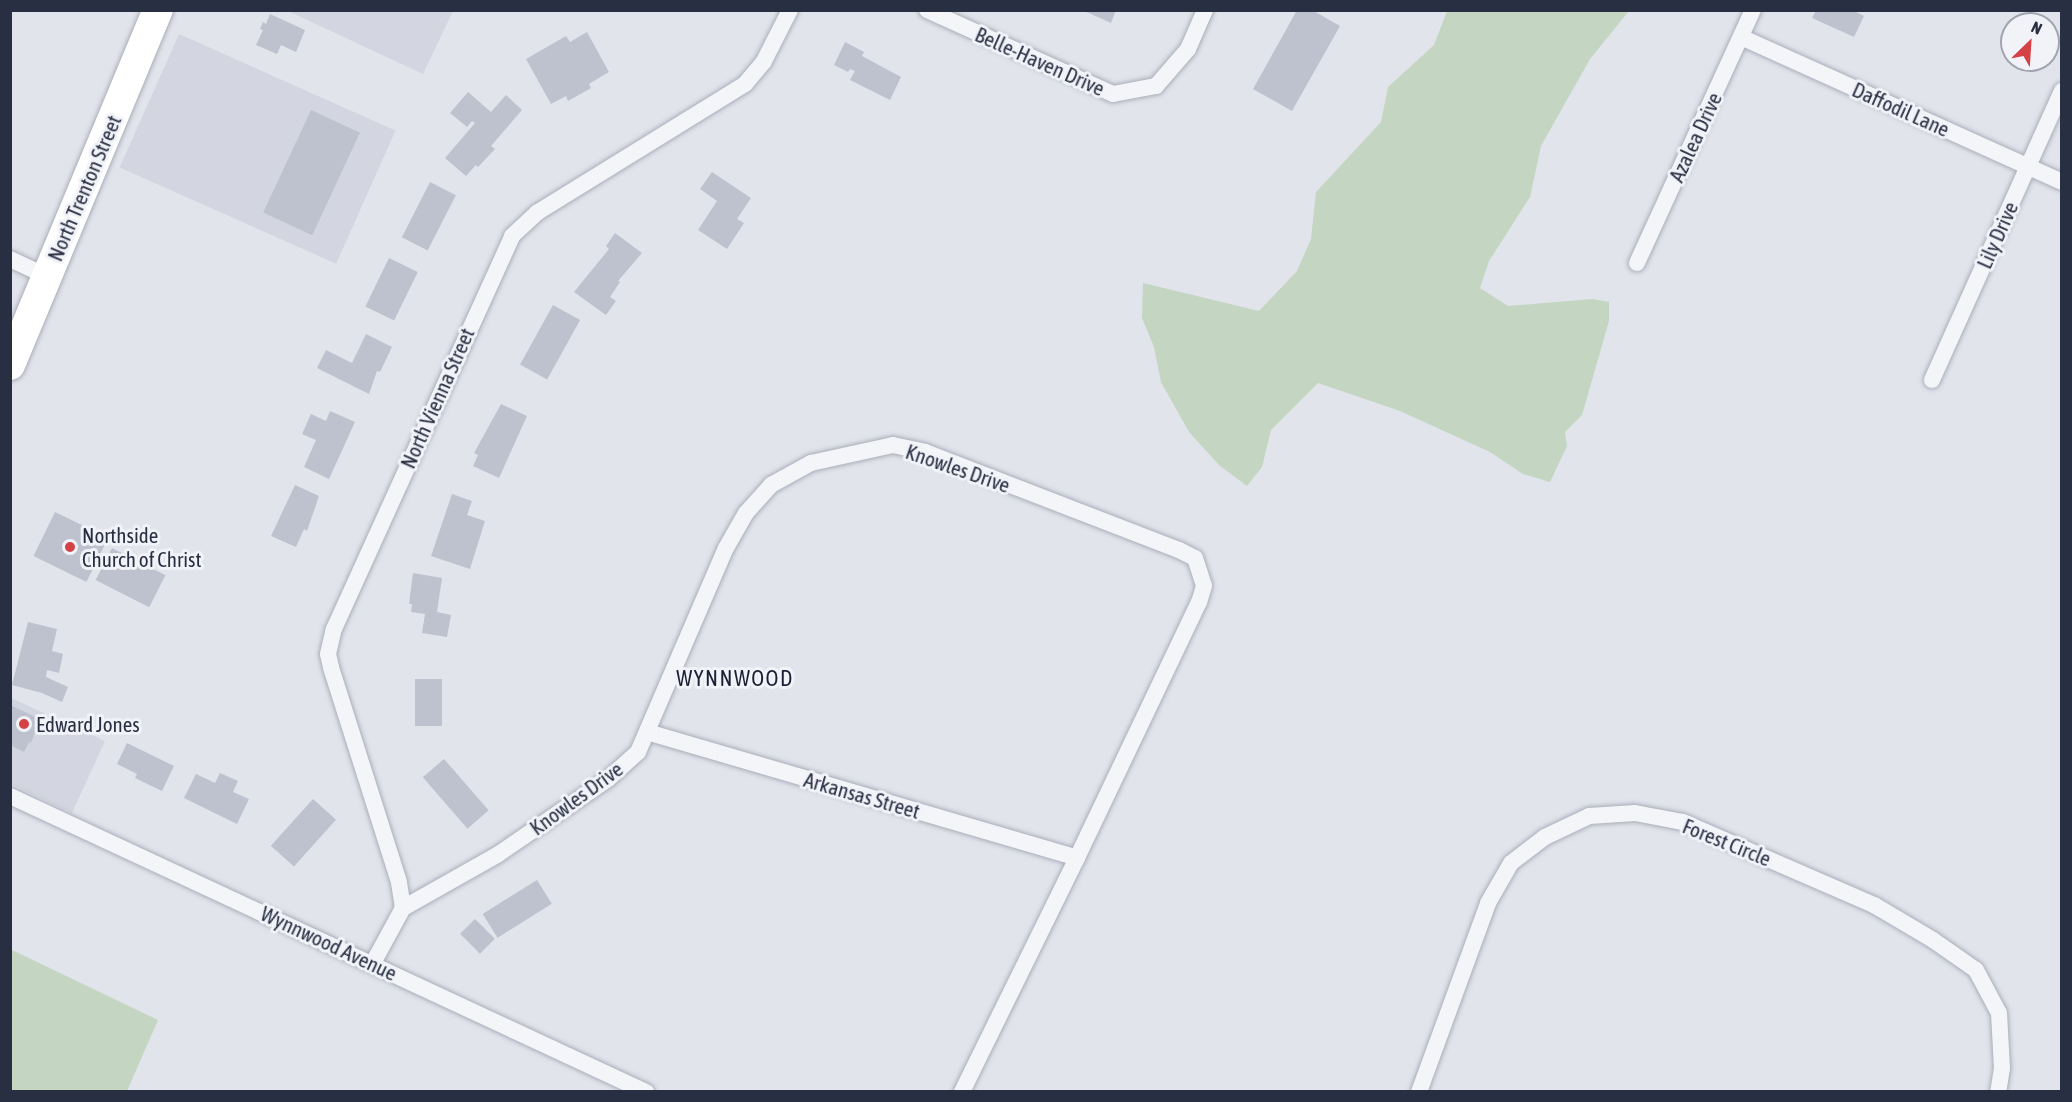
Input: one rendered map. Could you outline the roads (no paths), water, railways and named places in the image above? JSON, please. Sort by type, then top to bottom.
[{"type":"highway","name":"North Trenton Street","points":[[10,365],[158,10]]},
{"type":"street","name":"North Vienna Street","points":[[403,908],[399,882],[331,667],[328,654],[334,629],[512,236],[538,212],[745,84],[764,61],[790,10]]},
{"type":"street","name":"Belle-Haven Drive","points":[[927,10],[1113,94],[1156,86],[1188,48],[1205,10]]},
{"type":"street","name":"Azalea Drive","points":[[1637,263],[1753,10]]},
{"type":"street","name":"Daffodil Lane","points":[[1741,37],[2061,182]]},
{"type":"street","name":"Lily Drive","points":[[1932,380],[2061,91]]},
{"type":"street","points":[[10,259],[46,276]]},
{"type":"street","name":"Knowles Drive","points":[[403,908],[497,855],[608,779],[638,752],[726,548],[746,513],[771,485],[812,463],[856,452],[893,446],[925,452],[1179,550],[1195,558],[1204,586],[1199,602],[1077,858],[962,1092]]},
{"type":"street","name":"Arkansas Street","points":[[647,732],[1077,858]]},
{"type":"street","name":"Wynnwood Avenue","points":[[10,796],[646,1092]]},
{"type":"street","name":"Forest Circle","points":[[1419,1092],[1488,903],[1511,864],[1545,837],[1589,816],[1635,813],[1683,822],[1874,905],[1934,940],[1976,970],[1999,1013],[2002,1068],[1998,1092]]},
{"type":"street","points":[[373,963],[403,908]]},
{"type":"place","name":"Northside Church of Christ","points":[[70,547]]},
{"type":"place","name":"Edward Jones","points":[[24,724]]},
{"type":"district","name":"WYNNWOOD","points":[[735,679]]}]
